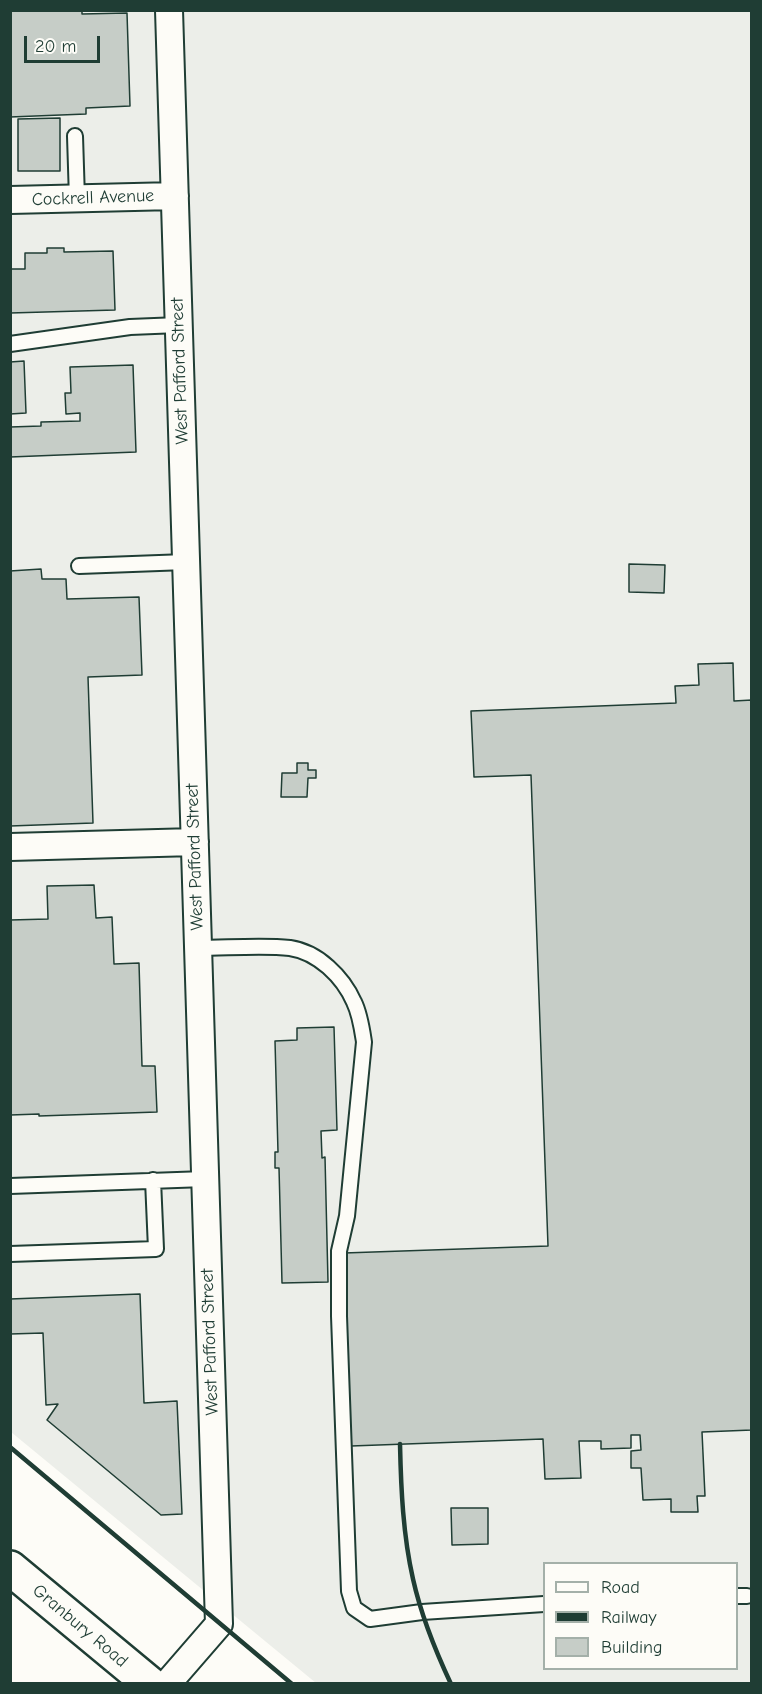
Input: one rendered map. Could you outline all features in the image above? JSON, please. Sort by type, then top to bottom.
[{"type":"street","name":"West Pafford Street","points":[[167,1683],[219,1624],[169,10]]},
{"type":"street","name":"Cockrell Avenue","points":[[10,200],[175,196]]},
{"type":"street","points":[[10,847],[195,842]]},
{"type":"street","name":"Granbury Road","points":[[10,1568],[150,1683]]},
{"type":"lane","points":[[75,136],[77,199]]},
{"type":"lane","points":[[10,344],[130,327],[179,325]]},
{"type":"lane","points":[[80,566],[186,562]]},
{"type":"lane","points":[[198,948],[291,948],[315,956],[338,976],[354,1001],[360,1022],[364,1042],[346,1216],[339,1251],[339,1328],[349,1591],[354,1608],[370,1619],[422,1612],[543,1604]]},
{"type":"lane","points":[[10,1186],[205,1179]]},
{"type":"lane","points":[[10,1254],[156,1249],[153,1180]]},
{"type":"shaded area","points":[[10,11],[751,11],[751,1683],[316,1683],[11,1432]]},
{"type":"building","points":[[82,10],[82,14],[127,13],[130,106],[86,108],[86,114],[10,117],[10,11]]},
{"type":"building","points":[[60,118],[60,171],[18,171],[18,119]]},
{"type":"building","points":[[47,248],[64,248],[64,252],[113,251],[115,310],[10,313],[10,269],[25,269],[25,253],[47,253]]},
{"type":"building","points":[[24,361],[26,413],[10,414],[10,362]]},
{"type":"building","points":[[133,365],[136,452],[10,457],[10,427],[41,426],[41,422],[80,421],[80,413],[66,414],[65,393],[71,393],[70,367]]},
{"type":"building","points":[[629,564],[665,565],[664,593],[629,592]]},
{"type":"building","points":[[41,569],[42,579],[66,579],[67,599],[139,597],[142,675],[88,677],[93,823],[10,826],[10,571]]},
{"type":"building","points":[[733,663],[734,701],[752,700],[752,1430],[702,1432],[705,1496],[697,1496],[698,1512],[671,1512],[671,1499],[643,1500],[641,1468],[631,1468],[631,1451],[641,1450],[640,1435],[631,1435],[631,1448],[601,1449],[601,1441],[579,1441],[581,1478],[545,1479],[543,1439],[351,1446],[344,1253],[548,1246],[531,775],[474,777],[471,711],[676,703],[675,686],[699,685],[698,664]]},
{"type":"building","points":[[297,763],[308,763],[308,770],[316,770],[316,778],[308,778],[307,797],[281,797],[282,773],[297,773]]},
{"type":"building","points":[[94,885],[96,918],[112,917],[114,964],[139,963],[142,1066],[155,1066],[157,1112],[10,1115],[10,920],[48,919],[47,886]]},
{"type":"building","points":[[334,1027],[337,1130],[321,1131],[322,1158],[325,1157],[328,1282],[282,1283],[279,1168],[275,1168],[275,1152],[278,1152],[275,1041],[297,1040],[297,1028]]},
{"type":"building","points":[[140,1294],[144,1403],[177,1401],[182,1514],[161,1515],[47,1420],[58,1404],[46,1405],[43,1333],[10,1334],[10,1299]]},
{"type":"building","points":[[451,1508],[488,1508],[488,1544],[452,1545]]},
{"type":"railway","points":[[400,1444],[405,1529],[413,1579],[429,1632],[451,1684]]},
{"type":"railway","points":[[10,1447],[292,1684]]}]
